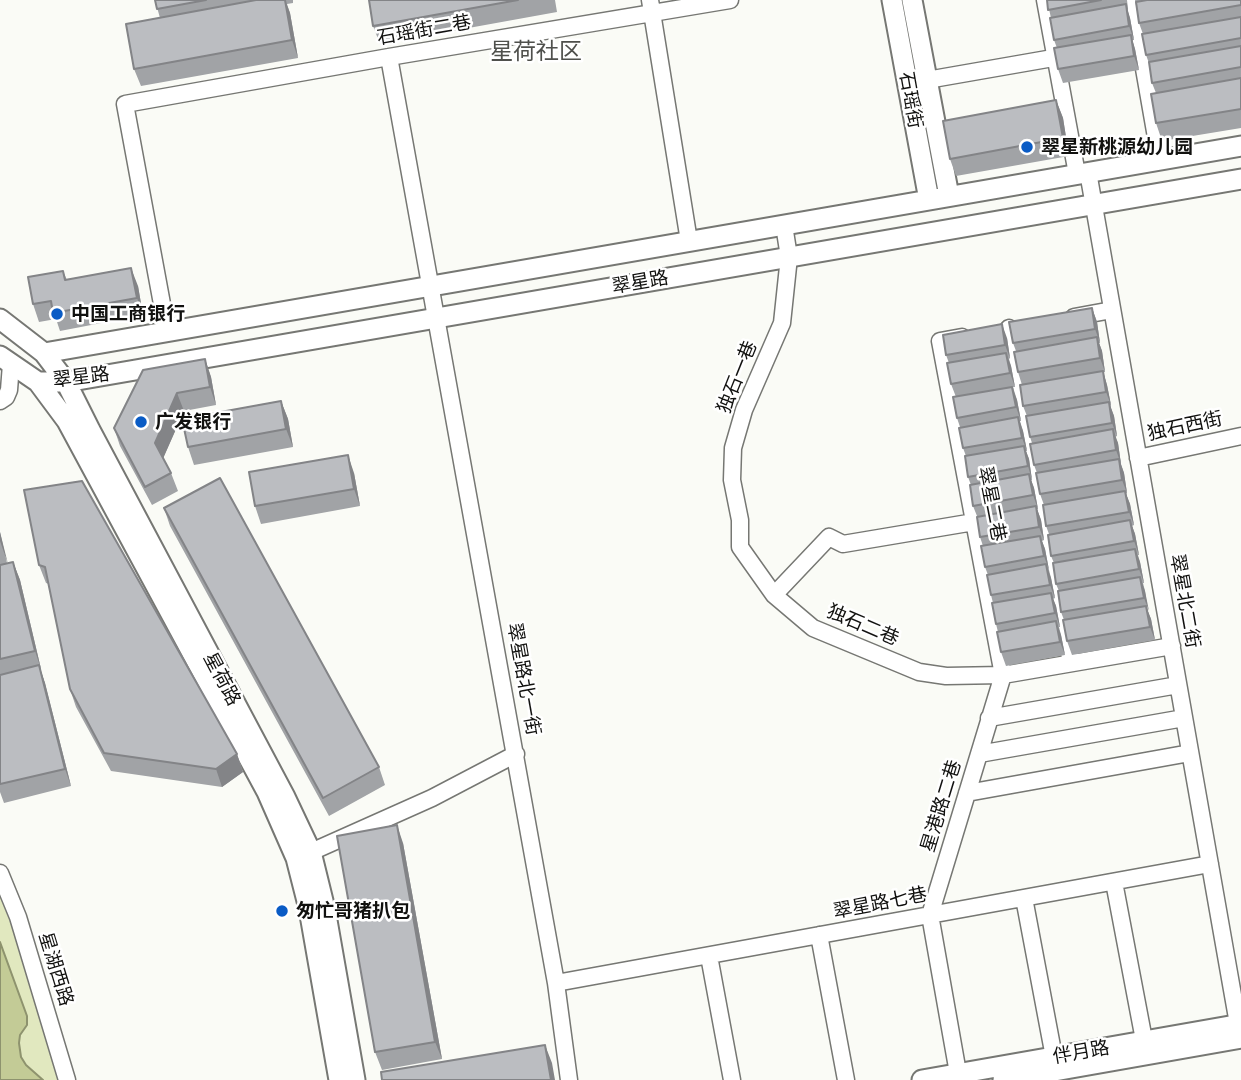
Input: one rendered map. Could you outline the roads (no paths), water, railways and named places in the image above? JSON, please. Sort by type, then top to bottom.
[{"type":"street","name":"石瑶街二巷","points":[[167,331],[125,104],[651,7],[730,0]]},
{"type":"street","name":"石瑶街","points":[[892,0],[929,200]]},
{"type":"street","name":"石瑶街","points":[[912,0],[949,196]]},
{"type":"street","name":"翠星北二街","points":[[1046,0],[1055,57],[1082,173],[1093,204],[1240,1031]]},
{"type":"street","points":[[1132,0],[1160,160]]},
{"type":"street","points":[[651,7],[689,241]]},
{"type":"street","points":[[927,80],[1178,37]]},
{"type":"street","name":"翠星路北一街","points":[[389,57],[516,754],[556,983],[569,1080]]},
{"type":"street","name":"翠星路","points":[[44,353],[1241,146]]},
{"type":"street","name":"翠星路","points":[[38,382],[66,382],[1241,178]]},
{"type":"street","name":"独石一巷","points":[[740,547],[740,520],[732,480],[733,448],[744,410],[782,323],[789,257],[784,225]]},
{"type":"street","points":[[1061,319],[1112,310]]},
{"type":"street","name":"星荷路","points":[[0,319],[44,353],[66,382],[285,797],[325,909],[355,1080]]},
{"type":"street","points":[[1010,328],[1070,663]]},
{"type":"street","name":"翠星二巷","points":[[975,334],[940,341],[1003,675]]},
{"type":"street","points":[[91,344],[98,376]]},
{"type":"street","points":[[0,401],[6,397],[9,390],[6,360]]},
{"type":"street","name":"星荷路","points":[[6,360],[38,382],[67,421],[267,792],[304,855],[309,909],[339,1080]]},
{"type":"street","name":"独石西街","points":[[1138,458],[1241,436]]},
{"type":"street","points":[[774,595],[829,537],[843,544],[974,522]]},
{"type":"street","name":"独石二巷","points":[[740,547],[774,595],[813,628],[919,672],[946,676],[1003,675],[1172,646]]},
{"type":"street","name":"星港路二巷","points":[[958,1073],[930,915],[1003,675]]},
{"type":"street","points":[[989,718],[1178,685]]},
{"type":"street","points":[[979,754],[1184,718]]},
{"type":"street","points":[[967,793],[1191,753]]},
{"type":"street","points":[[304,855],[432,798],[516,754]]},
{"type":"street","name":"翠星路七巷","points":[[556,983],[1210,864]]},
{"type":"street","name":"星湖西路","points":[[0,873],[18,917],[67,1080]]},
{"type":"street","points":[[1114,882],[1144,1041]]},
{"type":"street","points":[[1024,898],[1054,1056]]},
{"type":"street","points":[[819,936],[846,1080]]},
{"type":"street","points":[[709,956],[732,1080]]},
{"type":"street","name":"伴月路","points":[[922,1080],[1144,1041],[1240,1031]]},
{"type":"street","name":"伴月路","points":[[1003,1080],[1240,1031]]},
{"type":"place","name":"翠星新桃源幼儿园","points":[[1027,147]]},
{"type":"place","name":"中国工商银行","points":[[57,314]]},
{"type":"place","name":"广发银行","points":[[141,422]]},
{"type":"place","name":"匆忙哥猪扒包","points":[[282,911]]},
{"type":"district","name":"星荷社区","points":[[536,52]]}]
